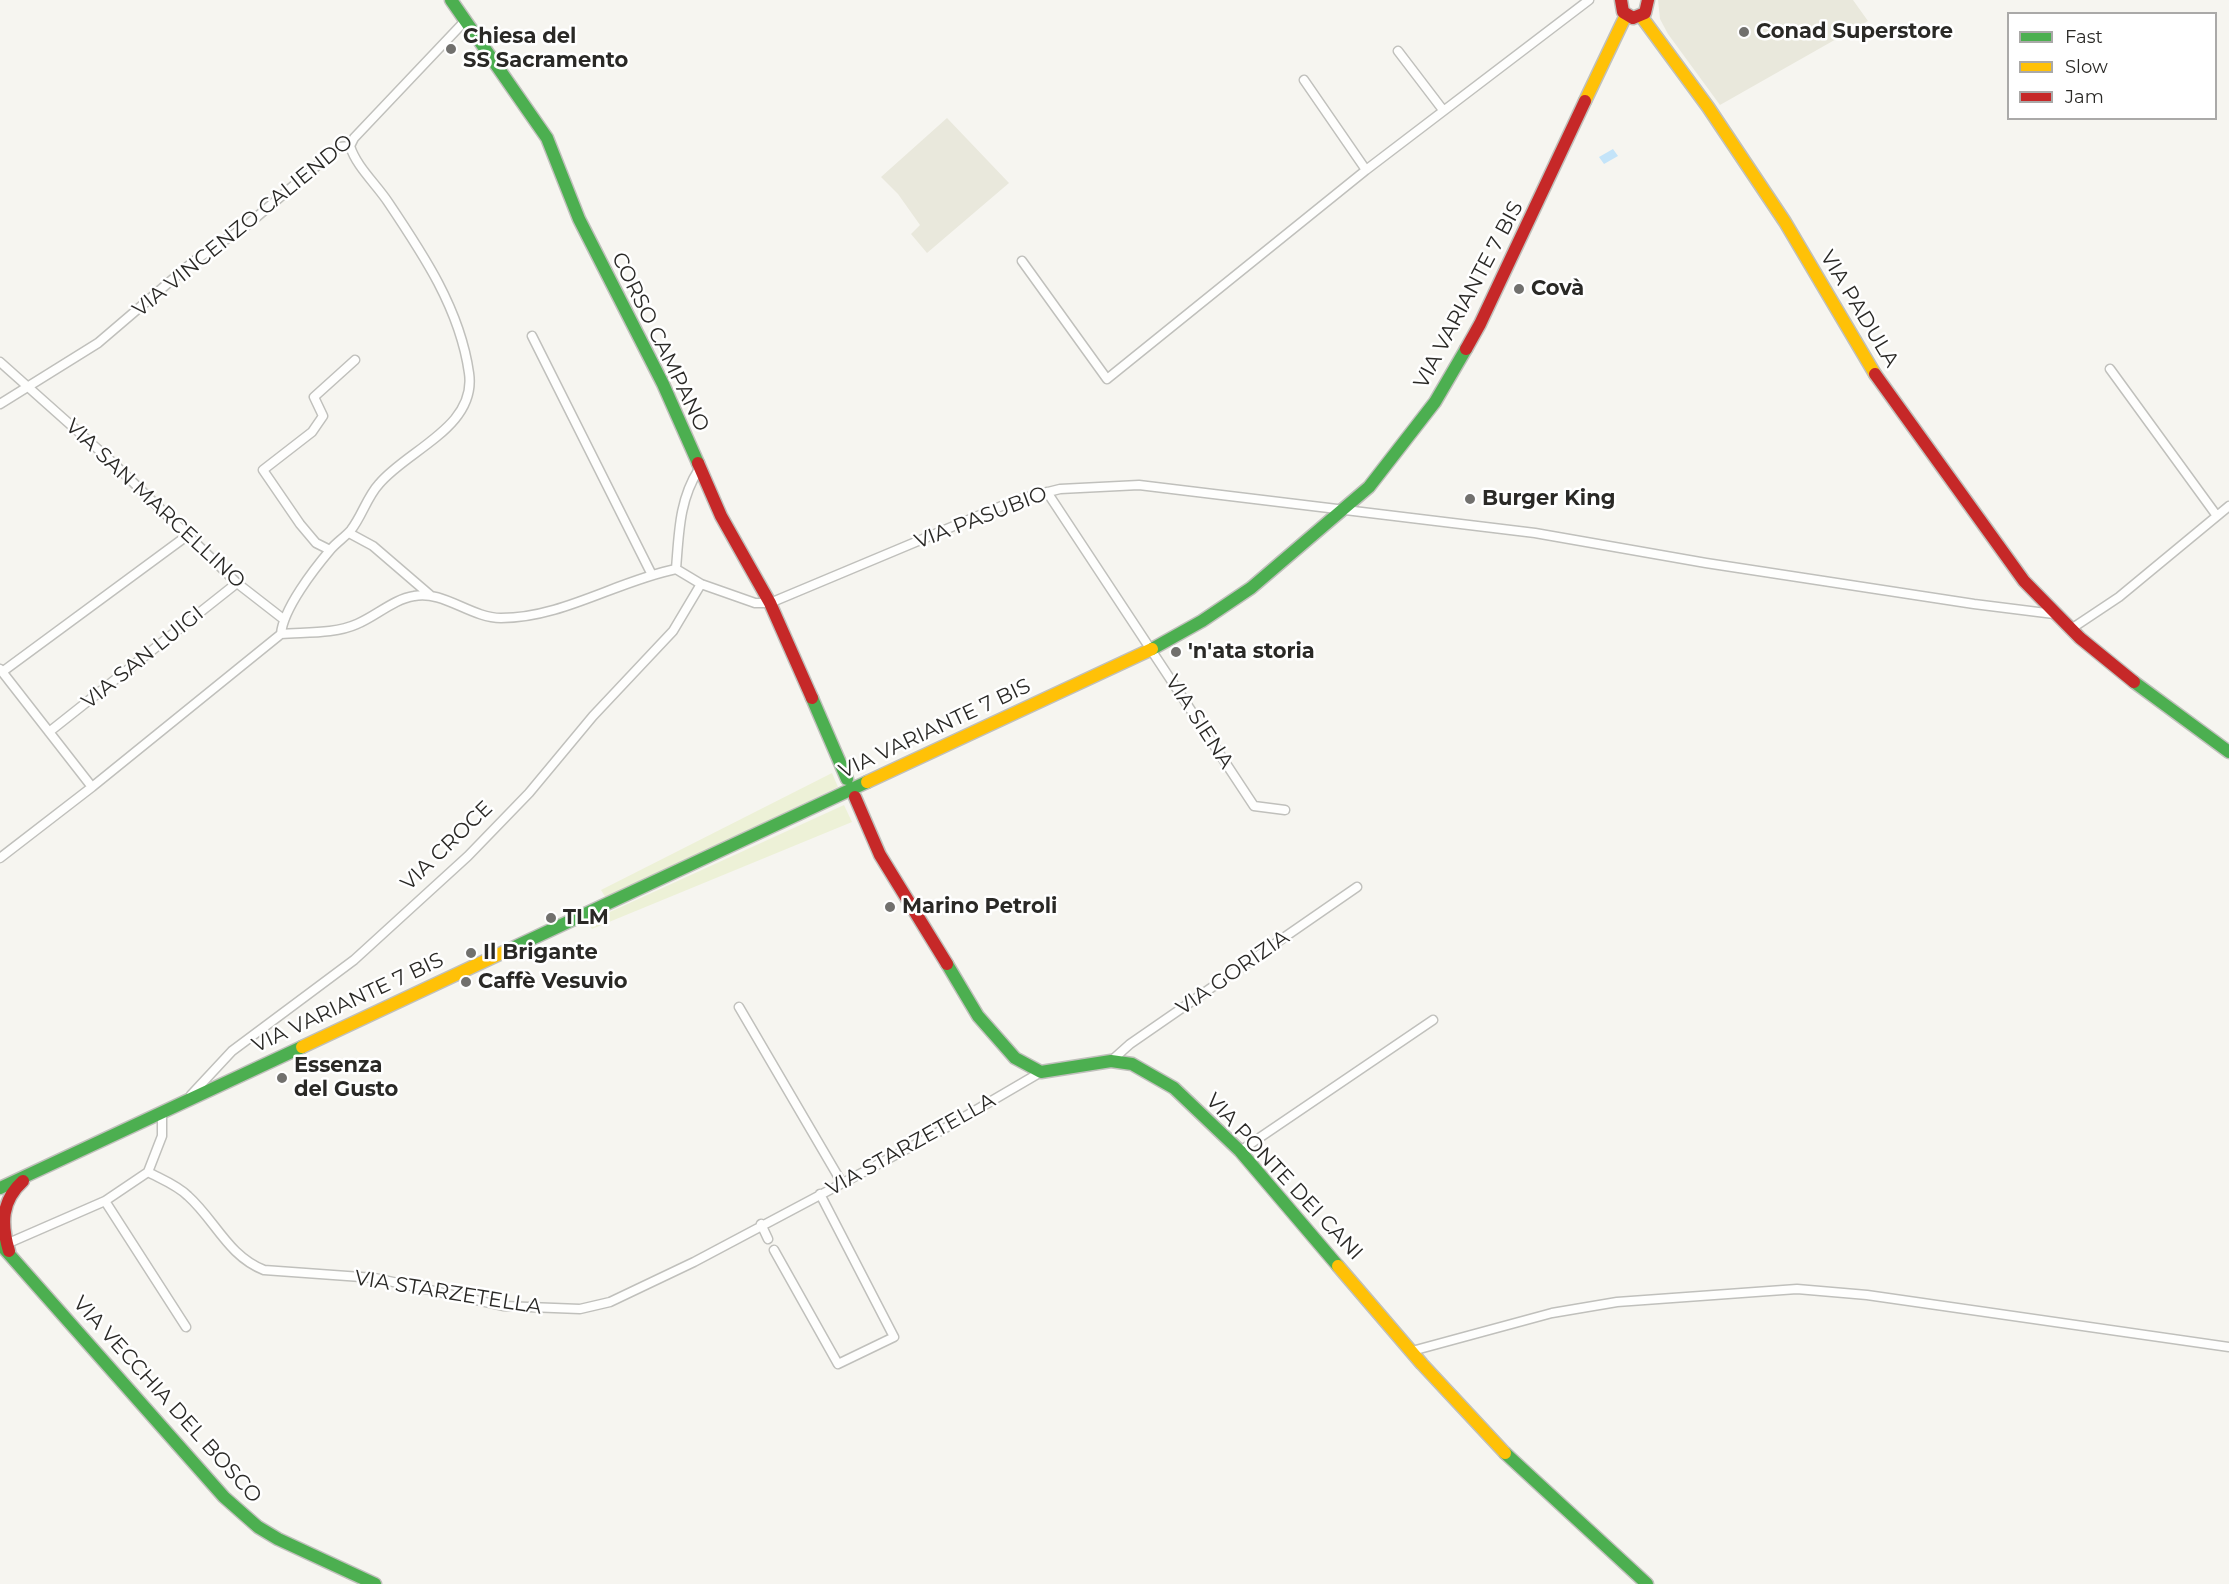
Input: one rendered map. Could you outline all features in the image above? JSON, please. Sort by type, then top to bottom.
[{"type":"main road","name":"CORSO CAMPANO","points":[[451,0],[464,22],[547,138],[579,219],[663,384],[721,516],[770,603],[847,779]]},
{"type":"main road","points":[[1620,0],[1621,9],[1633,18],[1641,16],[1647,9],[1648,0]]},
{"type":"main road","name":"VIA VARIANTE 7 BIS","points":[[0,1188],[1152,649],[1202,621],[1251,588],[1369,487],[1406,442],[1459,364],[1528,228],[1626,15]]},
{"type":"main road","name":"VIA PADULA","points":[[1641,16],[1708,107],[1785,222],[1882,386],[2024,581],[2071,629],[2190,726],[2229,752]]},
{"type":"main road","points":[[855,797],[880,855],[978,1016],[1015,1058],[1041,1072]]},
{"type":"main road","name":"VIA PONTE DEI CANI","points":[[1041,1072],[1111,1061],[1132,1064],[1158,1076],[1174,1088],[1240,1151],[1412,1351],[1510,1458],[1647,1584]]},
{"type":"main road","points":[[4,1247],[2,1219],[6,1200],[13,1188],[31,1174]]},
{"type":"main road","name":"VIA VECCHIA DEL BOSCO","points":[[4,1247],[104,1363],[232,1504],[258,1527],[278,1539],[375,1584]]},
{"type":"street","points":[[1022,261],[1107,379],[1366,170],[1589,0]]},
{"type":"street","name":"VIA VINCENZO CALIENDO","points":[[0,404],[30,388],[98,342],[194,261],[246,226],[339,147],[350,146],[354,138],[464,22]]},
{"type":"street","points":[[1398,51],[1443,110]]},
{"type":"street","points":[[1304,80],[1366,170]]},
{"type":"street","points":[[281,634],[282,618],[330,550],[349,533],[378,484],[451,424],[465,403],[470,388],[470,373],[448,302],[389,204],[354,157],[350,146]]},
{"type":"street","points":[[532,336],[652,575]]},
{"type":"street","points":[[330,550],[316,543],[300,524],[263,470],[312,432],[323,416],[314,397],[355,360]]},
{"type":"street","name":"VIA SAN MARCELLINO","points":[[0,362],[110,459],[237,583],[282,618]]},
{"type":"street","points":[[2110,369],[2217,516]]},
{"type":"street","points":[[676,569],[677,534],[686,495],[699,469]]},
{"type":"street","name":"VIA PASUBIO","points":[[770,603],[1016,500],[1060,489],[1139,485],[1345,509]]},
{"type":"street","name":"VIA SIENA","points":[[1047,492],[1254,806],[1285,810]]},
{"type":"street","points":[[2071,629],[2119,597],[2229,506]]},
{"type":"street","points":[[1345,509],[1546,535],[1706,563],[2054,614]]},
{"type":"street","points":[[349,533],[373,546],[430,595],[469,611],[499,618],[529,615],[676,569],[701,584],[755,603],[770,603]]},
{"type":"street","points":[[92,787],[1,671],[188,535]]},
{"type":"street","name":"VIA SAN LUIGI","points":[[49,732],[237,583]]},
{"type":"street","name":"VIA CROCE","points":[[185,1101],[232,1051],[354,960],[468,856],[530,793],[593,716],[673,631],[701,584]]},
{"type":"street","points":[[0,858],[92,787],[281,634],[341,629],[356,625],[404,599],[430,595]]},
{"type":"street","name":"VIA GORIZIA","points":[[1111,1061],[1130,1044],[1357,888]]},
{"type":"street","points":[[739,1007],[842,1183]]},
{"type":"street","points":[[1240,1151],[1433,1020]]},
{"type":"street","name":"VIA STARZETELLA","points":[[148,1172],[181,1190],[238,1255],[264,1270],[375,1278],[503,1306],[580,1309],[610,1302],[694,1262],[761,1224],[935,1134],[1041,1072]]},
{"type":"street","points":[[4,1247],[105,1201],[148,1172],[162,1136],[162,1114]]},
{"type":"street","points":[[774,1250],[838,1364],[894,1336],[820,1194]]},
{"type":"street","points":[[105,1201],[186,1327]]},
{"type":"street","points":[[761,1224],[768,1239]]},
{"type":"street","points":[[1412,1351],[1552,1314],[1617,1302],[1797,1289],[1867,1295],[2229,1347]]},
{"type":"shaded area","points":[[1658,0],[1853,0],[1868,21],[1720,105],[1668,34],[1660,19]]},
{"type":"shaded area","points":[[947,118],[1009,183],[927,253],[911,234],[920,225],[898,194],[881,177]]},
{"type":"green space","points":[[832,773],[838,787],[606,898],[601,890]]},
{"type":"green space","points":[[844,805],[852,822],[592,929],[588,922]]},
{"type":"water","points":[[1613,149],[1618,156],[1604,164],[1599,157]]},
{"type":"traffic: fast","points":[[451,0],[547,138],[579,219],[663,384],[698,463]]},
{"type":"traffic: fast","points":[[1152,649],[1202,621],[1251,588],[1369,487],[1435,402],[1466,349]]},
{"type":"traffic: fast","points":[[2134,682],[2229,752]]},
{"type":"traffic: fast","points":[[812,698],[847,779]]},
{"type":"traffic: fast","points":[[506,951],[867,782]]},
{"type":"traffic: fast","points":[[947,964],[978,1016],[1015,1058],[1041,1072],[1111,1061],[1132,1064],[1174,1088],[1240,1151],[1338,1266]]},
{"type":"traffic: fast","points":[[0,1188],[302,1047]]},
{"type":"traffic: fast","points":[[0,1244],[224,1497],[258,1527],[278,1539],[375,1584]]},
{"type":"traffic: fast","points":[[1505,1453],[1647,1584]]},
{"type":"traffic: slow","points":[[1585,101],[1626,15]]},
{"type":"traffic: slow","points":[[1641,16],[1708,107],[1785,222],[1875,374]]},
{"type":"traffic: slow","points":[[867,782],[1152,649]]},
{"type":"traffic: slow","points":[[302,1047],[506,951]]},
{"type":"traffic: slow","points":[[1338,1266],[1422,1364],[1505,1453]]},
{"type":"traffic: jam","points":[[1621,0],[1623,12],[1633,18],[1645,13],[1648,0]]},
{"type":"traffic: jam","points":[[1466,349],[1480,324],[1585,101]]},
{"type":"traffic: jam","points":[[1875,374],[2024,581],[2080,638],[2134,682]]},
{"type":"traffic: jam","points":[[698,463],[721,516],[770,603],[812,698]]},
{"type":"traffic: jam","points":[[855,797],[880,855],[947,964]]},
{"type":"traffic: jam","points":[[9,1251],[4,1222],[5,1213],[10,1197],[23,1181]]},
{"type":"place","name":"Conad Superstore","points":[[1744,32]]},
{"type":"place","name":"Chiesa del SS Sacramento","points":[[451,49]]},
{"type":"place","name":"Covà","points":[[1519,289]]},
{"type":"place","name":"Burger King","points":[[1470,499]]},
{"type":"place","name":"'n'ata storia","points":[[1176,652]]},
{"type":"place","name":"Marino Petroli","points":[[890,907]]},
{"type":"place","name":"TLM","points":[[551,918]]},
{"type":"place","name":"Il Brigante","points":[[471,953]]},
{"type":"place","name":"Caffè Vesuvio","points":[[466,982]]},
{"type":"place","name":"Essenza del Gusto","points":[[282,1078]]}]
